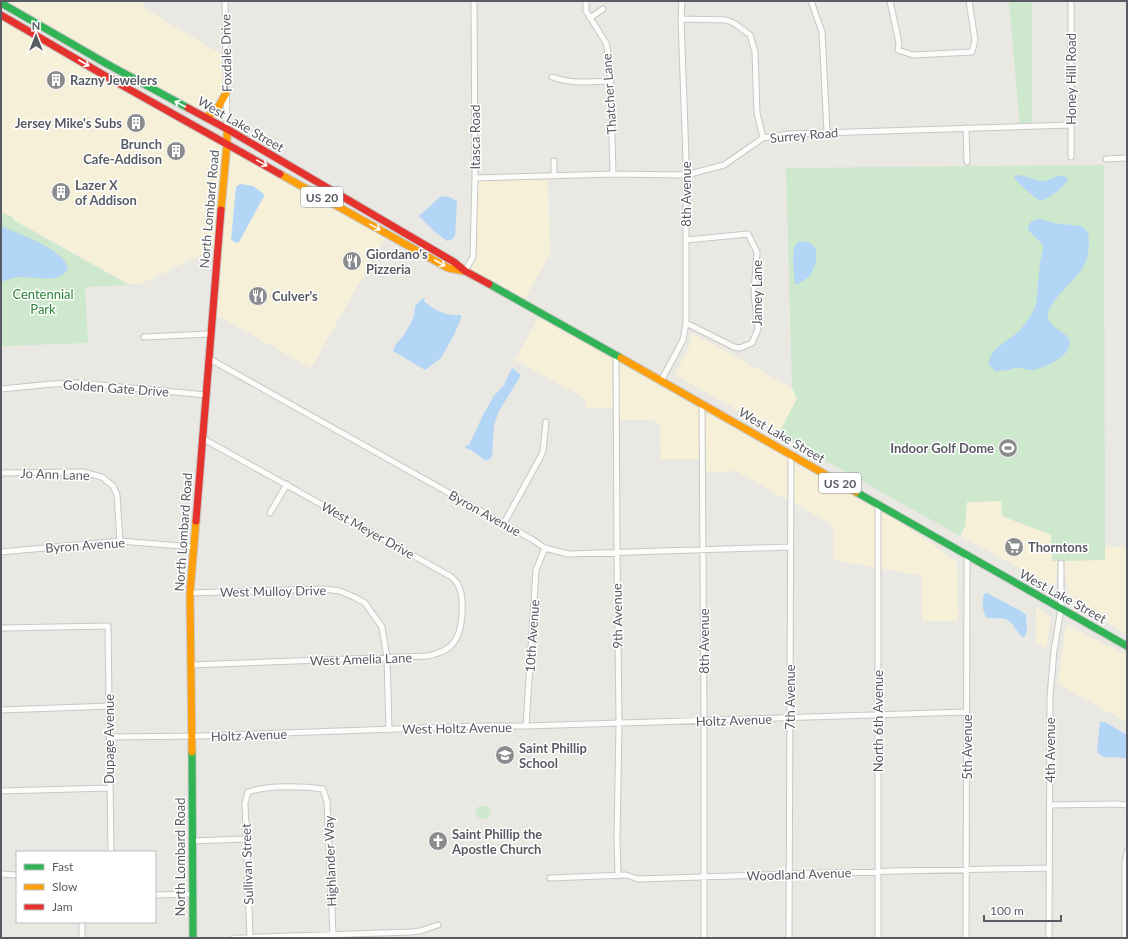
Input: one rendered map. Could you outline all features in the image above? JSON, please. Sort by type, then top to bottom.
[{"type":"main road","name":"West Lake Street","points":[[1,3],[107,64],[206,117],[458,264],[465,271],[1127,646]]},
{"type":"main road","name":"West Lake Street","points":[[1,15],[109,78],[448,268],[465,271]]},
{"type":"main road","points":[[206,117],[211,116],[218,110],[226,93]]},
{"type":"main road","name":"North Lombard Road","points":[[193,938],[190,593],[210,334],[228,144],[227,129]]},
{"type":"street","name":"Foxdale Drive","points":[[225,1],[227,129]]},
{"type":"street","name":"Itasca Road","points":[[465,271],[473,257],[475,178],[474,1]]},
{"type":"street","name":"Thatcher Lane","points":[[586,1],[586,11],[606,43],[610,63],[613,174]]},
{"type":"street","name":"8th Avenue","points":[[661,381],[683,340],[686,323],[686,175],[681,19],[682,1]]},
{"type":"street","points":[[811,1],[822,32],[827,132]]},
{"type":"street","points":[[890,1],[899,44],[898,50],[913,55],[972,52],[975,40],[969,1]]},
{"type":"street","name":"Honey Hill Road","points":[[1071,1],[1071,157]]},
{"type":"street","points":[[590,18],[603,9]]},
{"type":"street","points":[[681,19],[726,20],[734,23],[750,35],[755,52],[756,113],[763,138]]},
{"type":"street","points":[[552,78],[561,81],[575,82],[611,81]]},
{"type":"street","name":"Surrey Road","points":[[475,178],[613,174],[686,175],[724,165],[763,138],[789,134],[1071,125]]},
{"type":"street","points":[[966,128],[967,162]]},
{"type":"street","points":[[1106,159],[1127,158]]},
{"type":"street","points":[[554,161],[554,176]]},
{"type":"street","name":"Jamey Lane","points":[[686,240],[748,234],[757,252],[754,293],[758,330],[752,343],[740,348],[734,347],[686,323]]},
{"type":"street","points":[[144,337],[210,334]]},
{"type":"street","name":"9th Avenue","points":[[616,356],[619,723],[617,838],[618,876]]},
{"type":"street","name":"Byron Avenue","points":[[208,358],[504,523],[545,548],[568,554],[791,547]]},
{"type":"street","name":"Golden Gate Drive","points":[[1,389],[52,384],[79,384],[206,395]]},
{"type":"street","name":"8th Avenue","points":[[702,404],[704,938]]},
{"type":"street","points":[[504,523],[544,451],[546,422]]},
{"type":"street","name":"West Meyer Drive","points":[[202,438],[450,576]]},
{"type":"street","name":"7th Avenue","points":[[789,938],[791,456]]},
{"type":"street","name":"Jo Ann Lane","points":[[1,473],[83,472],[96,475],[108,481],[113,486],[117,495],[120,541]]},
{"type":"street","points":[[270,513],[287,484]]},
{"type":"street","name":"North 6th Avenue","points":[[878,504],[878,938]]},
{"type":"street","name":"Byron Avenue","points":[[1,552],[120,541],[193,547]]},
{"type":"street","name":"10th Avenue","points":[[526,726],[536,570],[545,548]]},
{"type":"street","name":"5th Avenue","points":[[966,938],[967,556]]},
{"type":"street","name":"4th Avenue","points":[[1049,938],[1050,696],[1054,651],[1061,608],[1061,563]]},
{"type":"street","name":"West Amelia Lane","points":[[191,665],[387,658],[427,656],[436,654],[450,647],[456,641],[460,629],[462,600],[459,586],[450,576]]},
{"type":"street","name":"West Mulloy Drive","points":[[190,593],[317,589],[340,592],[365,603],[374,613],[384,630],[387,658],[389,730]]},
{"type":"street","name":"Dupage Avenue","points":[[1,628],[108,626],[111,851]]},
{"type":"street","points":[[1,710],[110,706]]},
{"type":"street","name":"Holtz Avenue","points":[[526,726],[966,712]]},
{"type":"street","name":"West Holtz Avenue","points":[[389,730],[480,726],[526,726]]},
{"type":"street","name":"Holtz Avenue","points":[[110,737],[389,730]]},
{"type":"street","name":"Sullivan Street","points":[[250,937],[245,803],[248,792],[260,789],[310,787],[323,789]]},
{"type":"street","points":[[1,791],[109,788]]},
{"type":"street","name":"Highlander Way","points":[[323,789],[327,802],[333,934]]},
{"type":"street","points":[[1050,805],[1086,803],[1118,804],[1127,806]]},
{"type":"street","points":[[192,841],[246,839]]},
{"type":"street","points":[[1125,938],[1125,863],[1127,852]]},
{"type":"street","name":"Woodland Avenue","points":[[550,878],[626,875],[638,879],[1049,868]]},
{"type":"street","points":[[1,874],[16,875]]},
{"type":"street","points":[[156,895],[192,894]]},
{"type":"street","points":[[82,923],[82,938]]},
{"type":"street","points":[[234,938],[420,931],[438,925]]},
{"type":"shaded area","points":[[4,1],[145,1],[142,7],[223,55],[225,126]]},
{"type":"shaded area","points":[[1,19],[386,236],[311,368],[215,314],[220,245],[141,284],[129,284],[1,212]]},
{"type":"shaded area","points":[[548,177],[550,254],[523,302],[466,271],[474,257],[476,178]]},
{"type":"shaded area","points":[[540,315],[615,356],[616,408],[585,408],[586,399],[515,360]]},
{"type":"shaded area","points":[[692,333],[792,388],[797,399],[779,433],[675,375],[690,345]]},
{"type":"shaded area","points":[[618,358],[877,505],[957,562],[958,621],[922,621],[922,576],[833,560],[833,525],[736,471],[702,472],[702,459],[661,459],[660,424],[650,420],[618,420]]},
{"type":"shaded area","points":[[1002,501],[1003,516],[1051,535],[1052,561],[1058,561],[1055,585],[1053,586],[960,536],[965,526],[967,502]]},
{"type":"shaded area","points":[[1105,547],[1127,547],[1127,635],[1069,599],[1063,561],[1105,560]]},
{"type":"shaded area","points":[[1036,607],[1051,617],[1046,649],[1036,642]]},
{"type":"shaded area","points":[[1067,625],[1127,655],[1127,722],[1058,684],[1065,630]]},
{"type":"green space","points":[[1009,1],[1032,1],[1032,127],[1020,128]]},
{"type":"green space","points":[[1104,165],[1105,560],[1052,561],[1051,535],[1002,516],[1001,501],[967,502],[965,526],[960,536],[778,434],[797,399],[792,388],[786,168]]},
{"type":"green space","name":"Centennial Park","points":[[1,212],[129,285],[85,287],[88,343],[1,346]]},
{"type":"green space","points":[[479,806],[490,807],[490,813],[487,818],[482,819],[477,817],[475,811]]},
{"type":"water","points":[[1016,175],[1041,181],[1059,176],[1068,179],[1057,192],[1041,201],[1019,183],[1014,177]]},
{"type":"water","points":[[240,184],[253,186],[264,194],[264,196],[239,242],[237,243],[231,240],[236,187]]},
{"type":"water","points":[[445,196],[452,198],[457,202],[455,236],[451,240],[447,241],[435,232],[419,216],[440,197]]},
{"type":"water","points":[[1040,219],[1054,223],[1081,226],[1088,232],[1089,246],[1087,258],[1083,267],[1078,275],[1057,298],[1048,314],[1051,323],[1067,336],[1070,345],[1068,350],[1058,359],[1038,369],[1031,370],[1017,368],[995,371],[989,365],[991,355],[1021,329],[1036,305],[1043,248],[1042,244],[1028,230],[1028,228],[1031,222]]},
{"type":"water","points":[[1,226],[50,249],[65,262],[68,269],[59,277],[47,279],[20,277],[1,282]]},
{"type":"water","points":[[798,242],[810,243],[814,246],[817,255],[815,266],[811,274],[803,281],[795,284],[793,256]]},
{"type":"water","points":[[423,298],[425,298],[424,301],[428,305],[441,312],[450,315],[461,315],[455,333],[441,358],[425,370],[393,351],[396,344],[411,323],[414,316],[415,306]]},
{"type":"water","points":[[512,368],[521,375],[499,411],[494,425],[492,456],[486,461],[471,450],[465,448],[469,445],[493,398],[492,396],[494,396],[504,385]]},
{"type":"water","points":[[987,593],[1026,615],[1027,632],[1024,637],[1022,637],[1009,621],[1001,618],[986,617],[983,609],[983,603],[984,594]]},
{"type":"water","points":[[1100,722],[1105,722],[1127,735],[1127,758],[1103,757],[1097,752]]},
{"type":"traffic: fast","points":[[1,3],[107,64],[188,108]]},
{"type":"traffic: fast","points":[[489,284],[621,358]]},
{"type":"traffic: fast","points":[[856,492],[1127,646]]},
{"type":"traffic: fast","points":[[192,752],[193,938]]},
{"type":"traffic: slow","points":[[206,117],[216,111],[226,93]]},
{"type":"traffic: slow","points":[[221,210],[227,129]]},
{"type":"traffic: slow","points":[[280,174],[448,268],[464,271]]},
{"type":"traffic: slow","points":[[621,358],[856,492]]},
{"type":"traffic: slow","points":[[192,752],[190,593],[196,521]]},
{"type":"traffic: jam","points":[[1,15],[102,74],[280,174]]},
{"type":"traffic: jam","points":[[188,108],[227,129],[489,284]]},
{"type":"traffic: jam","points":[[196,521],[221,210]]},
{"type":"place","name":"Razny Jewelers","points":[[56,80]]},
{"type":"place","name":"Jersey Mike's Subs","points":[[136,123]]},
{"type":"place","name":"Brunch Cafe-Addison","points":[[176,151]]},
{"type":"place","name":"Lazer X of Addison","points":[[61,192]]},
{"type":"place","name":"Giordano's Pizzeria","points":[[352,261]]},
{"type":"place","name":"Culver's","points":[[258,296]]},
{"type":"place","name":"Indoor Golf Dome","points":[[1008,448]]},
{"type":"place","name":"Thorntons","points":[[1014,547]]},
{"type":"place","name":"Saint Phillip School","points":[[505,755]]},
{"type":"place","name":"Saint Phillip the Apostle Church","points":[[438,841]]}]
